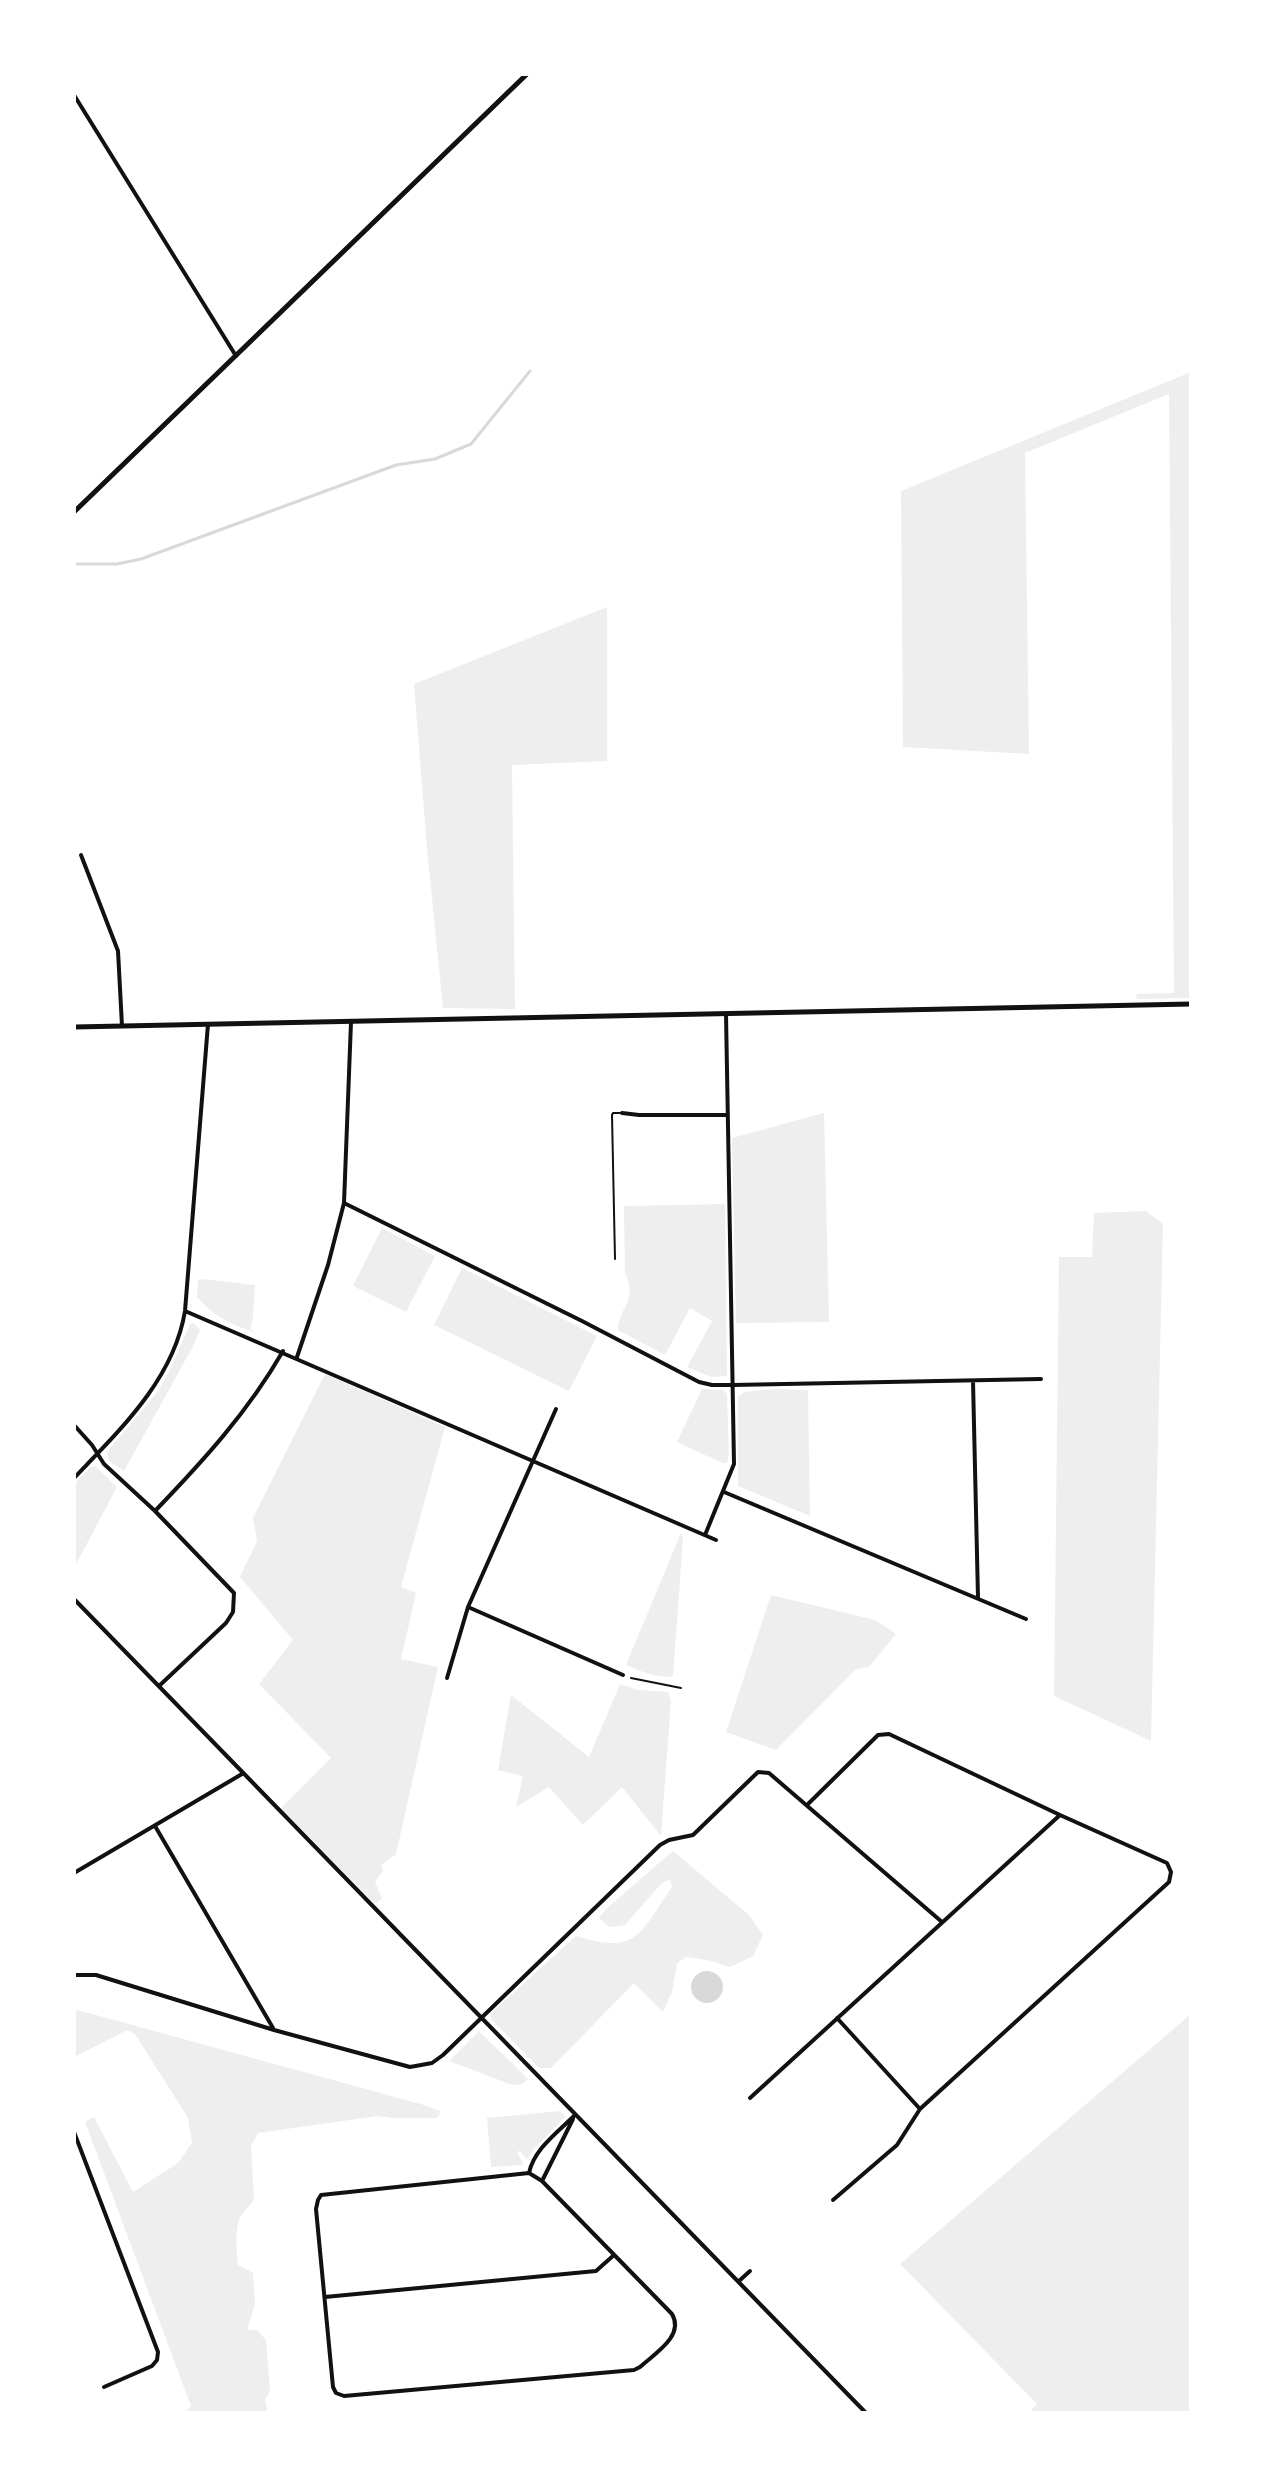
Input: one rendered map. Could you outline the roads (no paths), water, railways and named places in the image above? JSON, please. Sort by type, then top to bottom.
[{"type":"street","points":[[74,512],[527,74]]},
{"type":"street","points":[[74,95],[236,356]]},
{"type":"street","points":[[81,855],[118,951],[122,1026]]},
{"type":"street","points":[[74,1027],[1191,1004]]},
{"type":"street","points":[[705,1535],[734,1464],[726,1014]]},
{"type":"street","points":[[297,1357],[328,1265],[344,1203],[351,1022]]},
{"type":"street","points":[[74,1478],[146,1397],[162,1374],[176,1344],[185,1311],[208,1024]]},
{"type":"street","points":[[622,1113],[727,1115]]},
{"type":"street","points":[[344,1203],[699,1382],[733,1385],[1041,1379]]},
{"type":"street","points":[[185,1311],[716,1540]]},
{"type":"street","points":[[155,1511],[224,1438],[283,1351]]},
{"type":"street","points":[[973,1381],[978,1598]]},
{"type":"street","points":[[447,1678],[468,1607],[556,1409]]},
{"type":"street","points":[[74,1425],[104,1464],[155,1511],[234,1593],[233,1612],[226,1623],[159,1686]]},
{"type":"street","points":[[724,1492],[1026,1619]]},
{"type":"street","points":[[74,1599],[866,2413]]},
{"type":"street","points":[[468,1607],[623,1675]]},
{"type":"street","points":[[807,1805],[878,1735],[889,1734],[1167,1863],[1171,1872],[1169,1882],[920,2109],[897,2145],[833,2200]]},
{"type":"street","points":[[74,1975],[86,1973],[105,1977],[274,2030],[414,2067],[436,2060],[660,1845],[693,1835],[758,1772],[769,1773],[942,1922]]},
{"type":"street","points":[[74,1873],[242,1774]]},
{"type":"street","points":[[750,2098],[1060,1815]]},
{"type":"street","points":[[155,1826],[274,2030]]},
{"type":"street","points":[[837,2018],[920,2109]]},
{"type":"street","points":[[529,2173],[538,2152],[575,2115]]},
{"type":"street","points":[[542,2181],[575,2115]]},
{"type":"street","points":[[74,2132],[158,2348],[158,2357],[152,2366],[104,2387]]},
{"type":"street","points":[[529,2173],[542,2181],[672,2314],[676,2322],[674,2334],[634,2370],[340,2395],[333,2387],[316,2209],[321,2195],[529,2173]]},
{"type":"street","points":[[325,2297],[596,2271],[614,2255]]},
{"type":"street","points":[[739,2281],[750,2271]]},
{"type":"lane","points":[[615,1259],[612,1115],[622,1113]]},
{"type":"waterway","points":[[74,564],[117,564],[141,559],[396,465],[435,459],[471,444],[530,371]]}]
